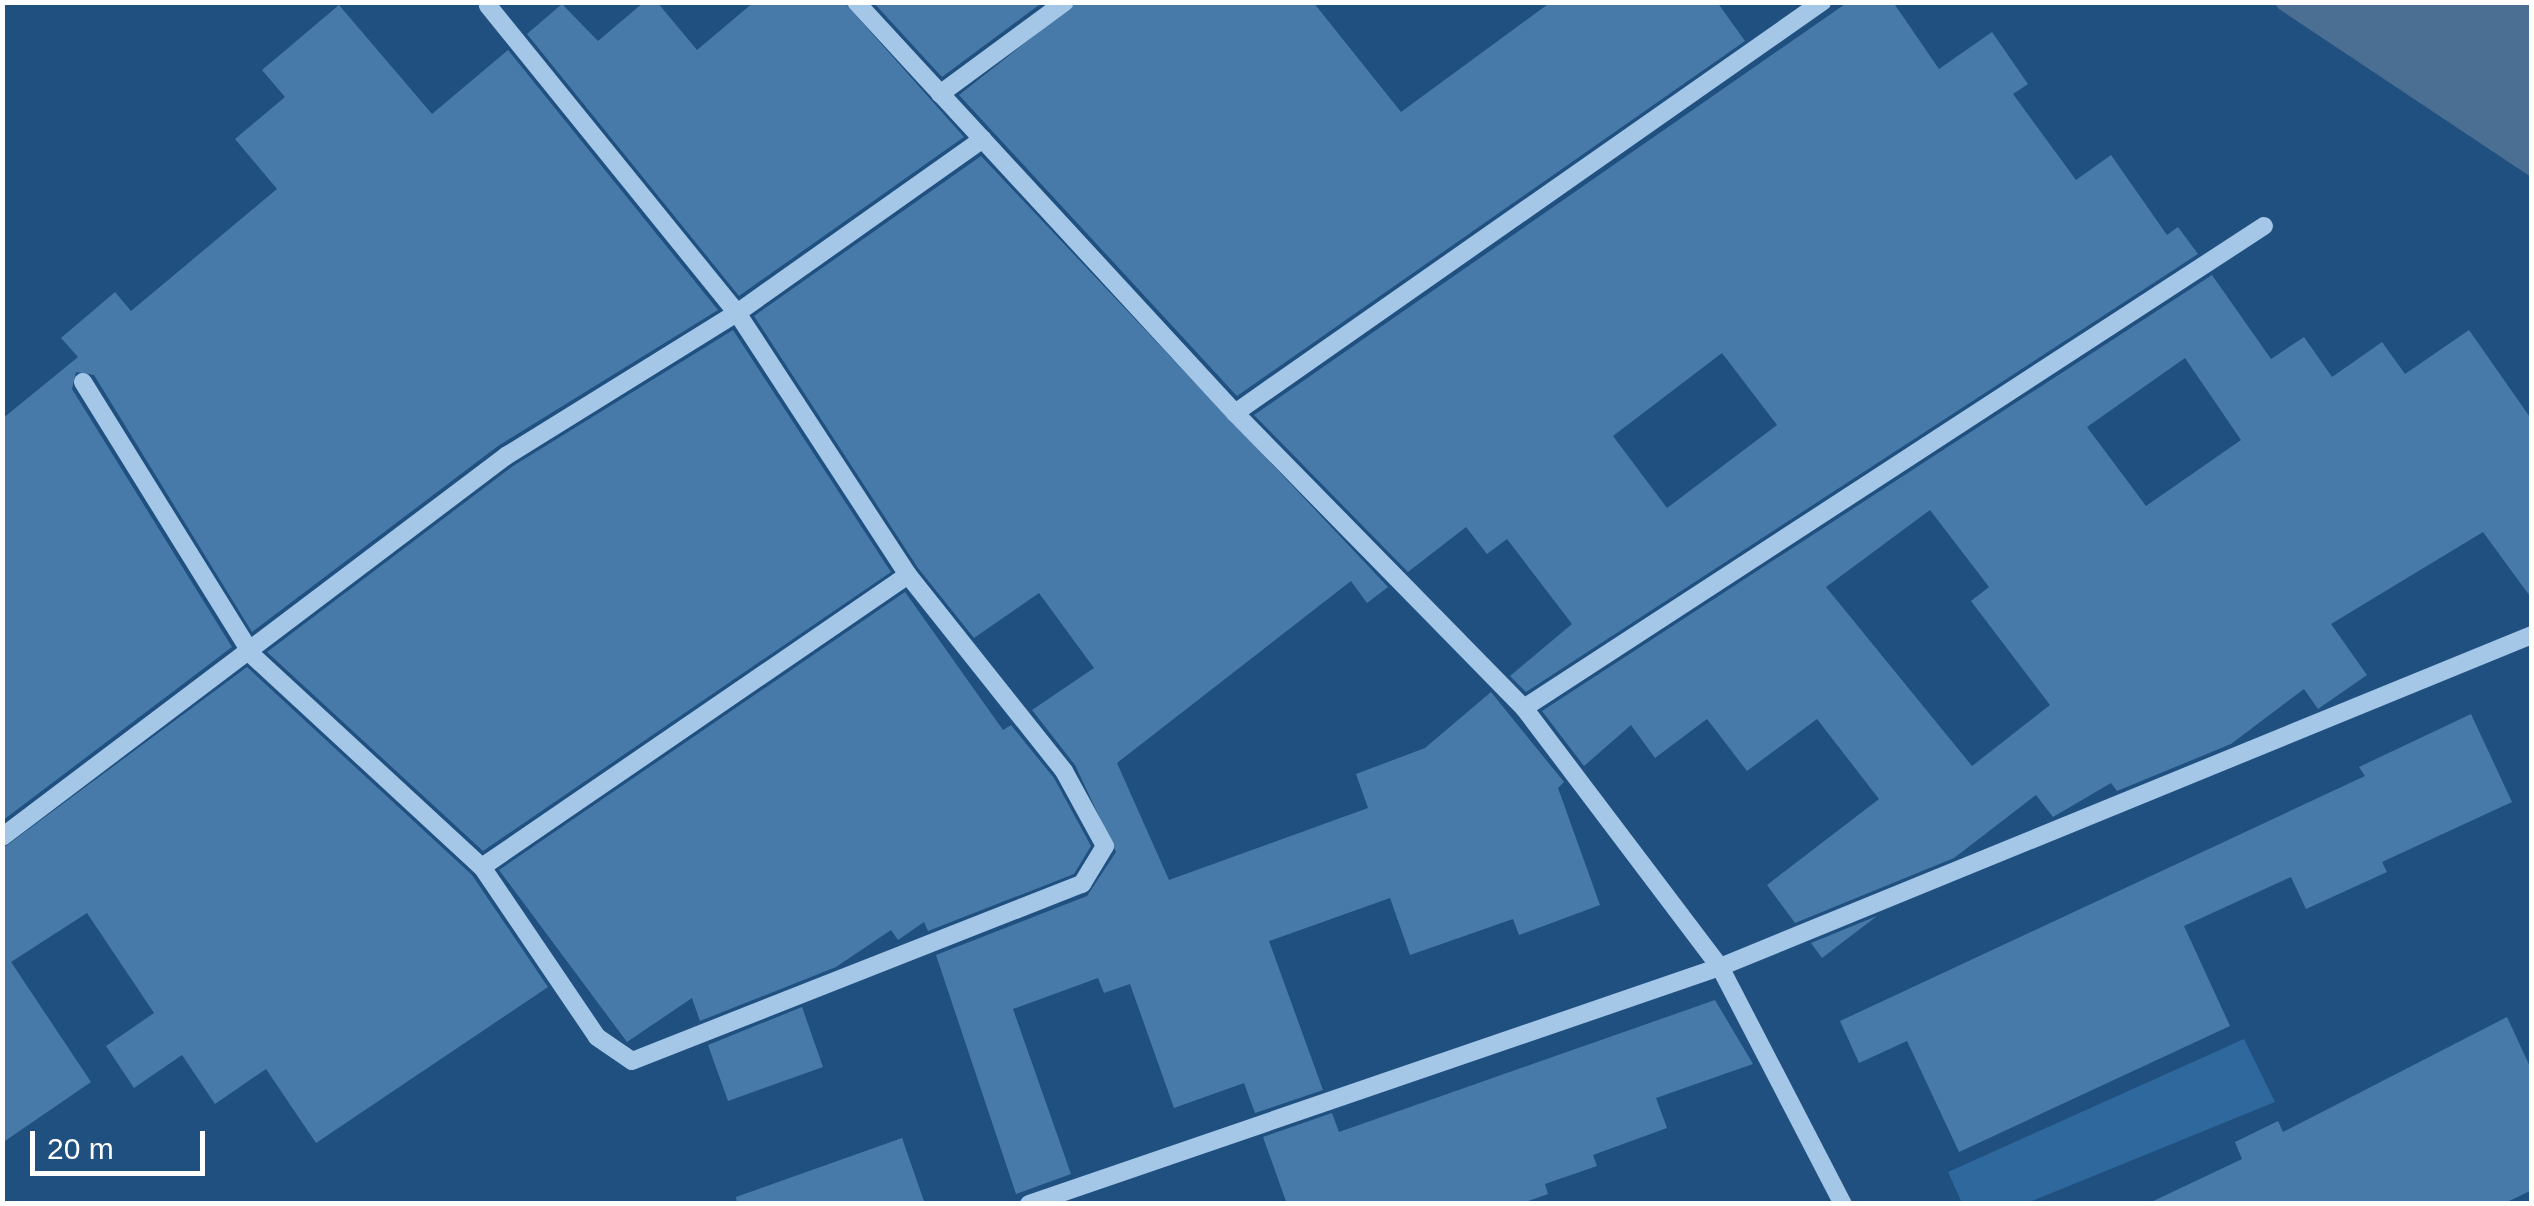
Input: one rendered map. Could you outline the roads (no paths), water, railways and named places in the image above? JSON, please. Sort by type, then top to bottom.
[{"type":"street","points":[[856,2],[1235,413],[1524,708],[1720,967],[1843,1204]]},
{"type":"street","points":[[940,94],[1065,2]]},
{"type":"street","points":[[1235,413],[1822,2]]},
{"type":"street","points":[[83,382],[252,655],[482,867],[597,1037],[632,1060],[1082,884],[1105,846],[1064,771],[908,574],[737,313],[488,5]]},
{"type":"street","points":[[2,837],[252,655],[506,456],[737,313],[983,139]]},
{"type":"street","points":[[1524,708],[2264,226]]},
{"type":"street","points":[[482,867],[908,574]]},
{"type":"street","points":[[1029,1204],[1720,967],[2532,635]]}]
